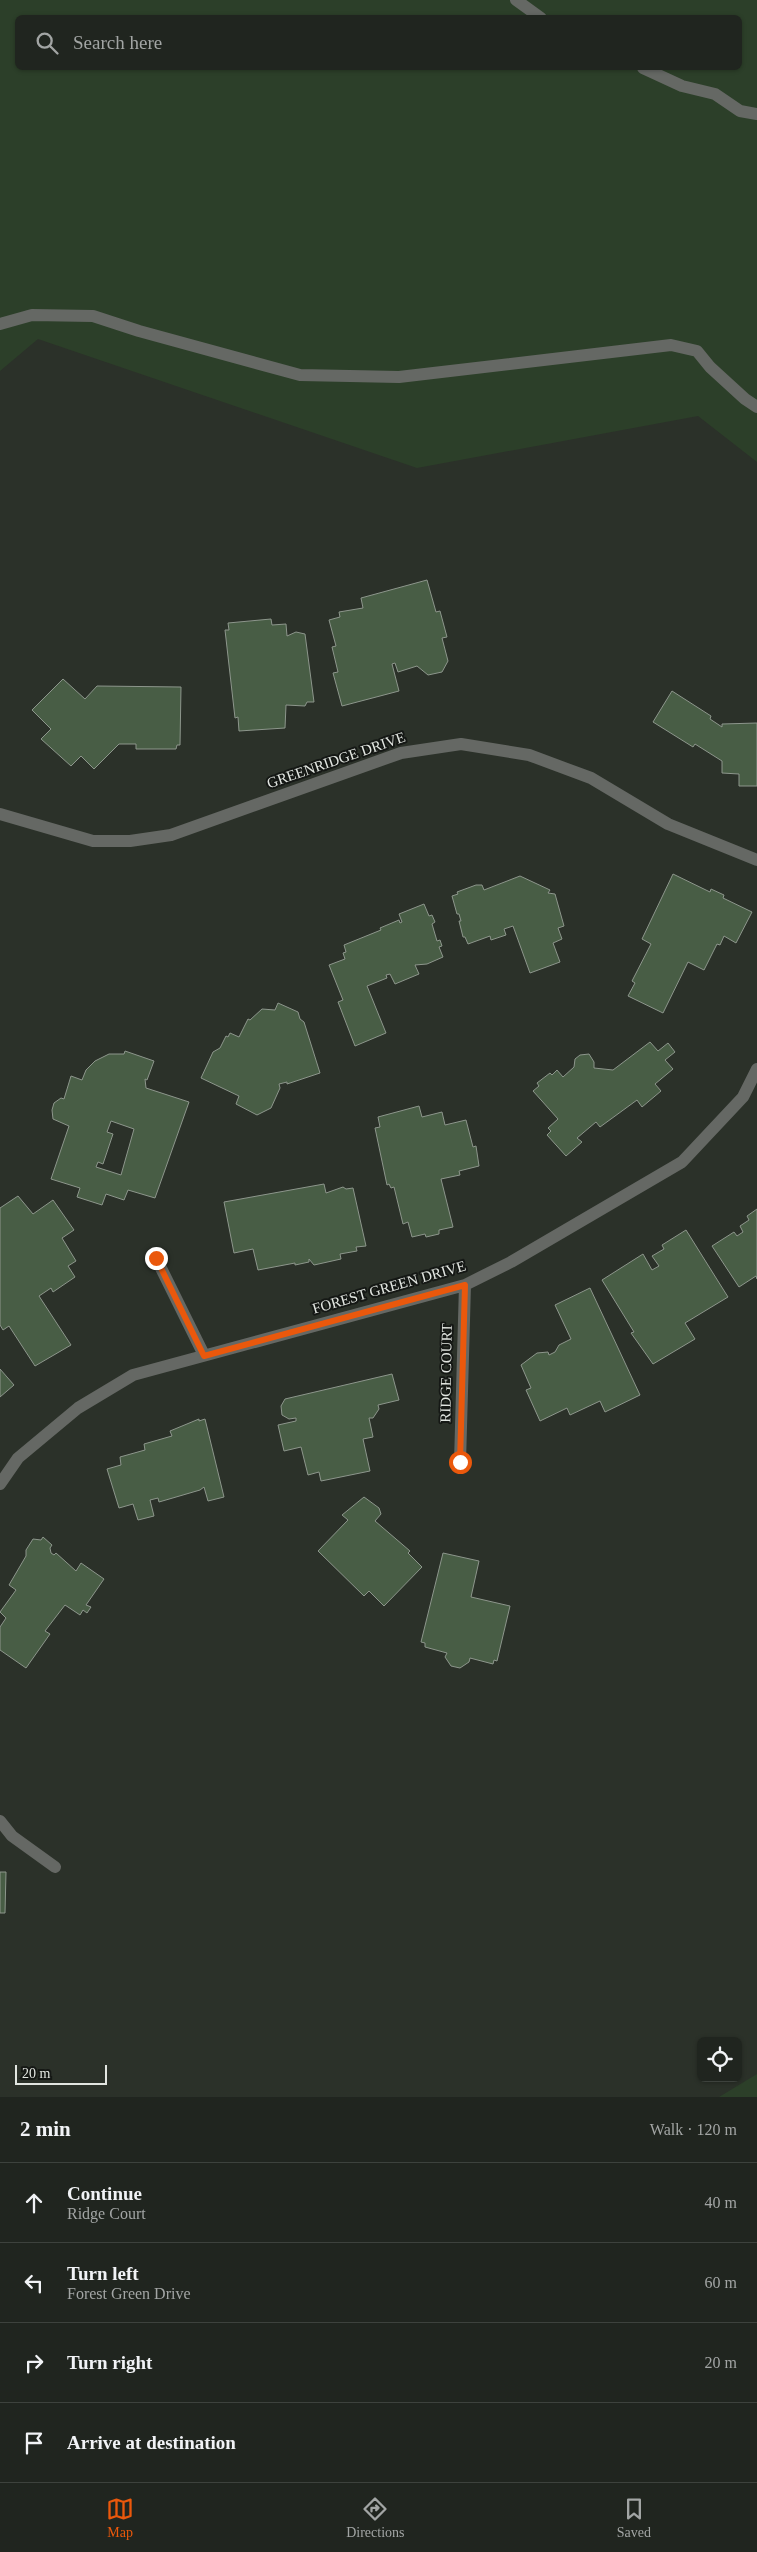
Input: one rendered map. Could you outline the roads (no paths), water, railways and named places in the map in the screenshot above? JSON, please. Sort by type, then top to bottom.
[{"type":"street","points":[[516,0],[537,15]]},
{"type":"street","points":[[647,70],[682,86],[715,94],[740,111],[757,114]]},
{"type":"street","points":[[0,324],[32,315],[92,316],[139,331],[300,375],[399,377],[671,345],[697,351],[710,367],[745,399],[757,407]]},
{"type":"street","name":"GREENRIDGE DRIVE","points":[[0,814],[94,841],[130,841],[171,835],[401,753],[461,744],[529,755],[591,778],[668,824],[757,860]]},
{"type":"street","name":"FOREST GREEN DRIVE","points":[[0,1484],[18,1458],[78,1408],[133,1375],[465,1285],[512,1262],[682,1162],[743,1097],[757,1069]]},
{"type":"street","points":[[156,1258],[204,1356]]},
{"type":"street","name":"RIDGE COURT","points":[[460,1462],[465,1285]]},
{"type":"street","points":[[0,1821],[12,1836],[55,1867]]}]
